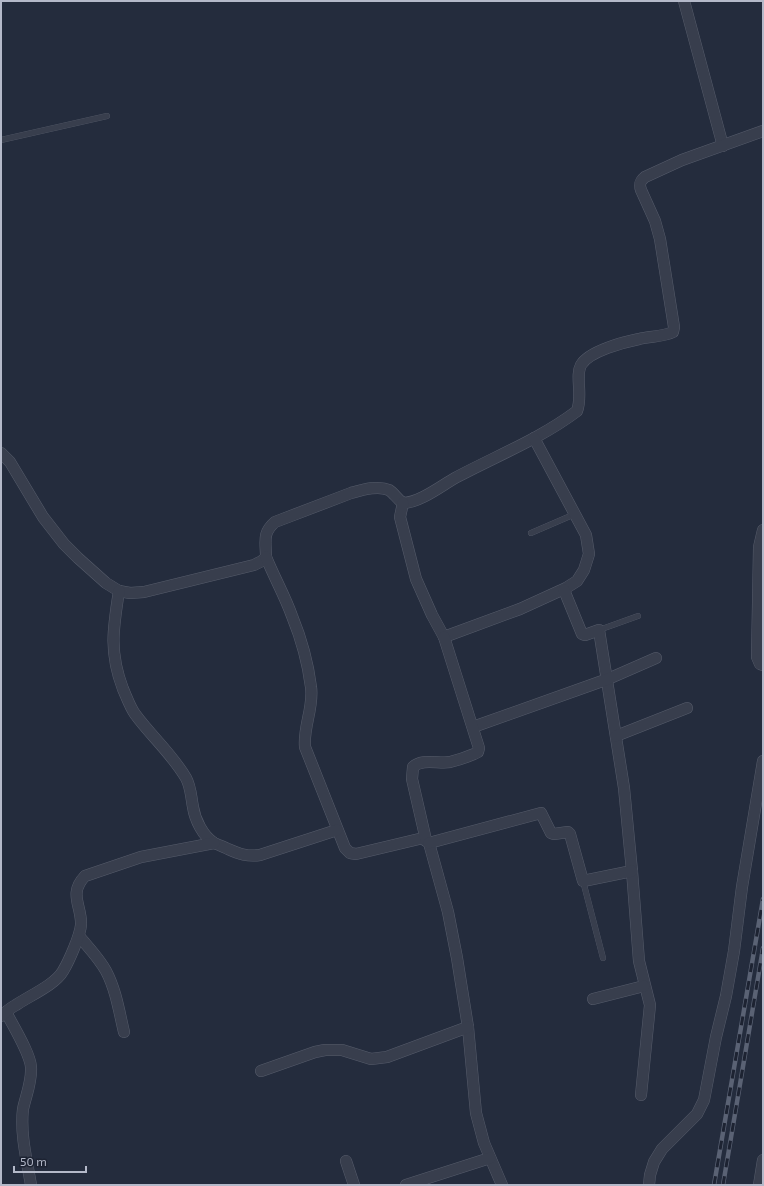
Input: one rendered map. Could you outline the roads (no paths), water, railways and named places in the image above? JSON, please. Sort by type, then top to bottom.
[{"type":"street","points":[[684,1],[723,146]]},
{"type":"street","points":[[403,503],[415,501],[534,438],[577,411],[580,404],[579,371],[581,365],[586,359],[612,347],[639,339],[670,333],[674,330],[660,240],[640,184],[641,180],[645,176],[682,160],[763,131]]},
{"type":"street","points":[[444,638],[520,609],[564,590],[577,581],[584,570],[589,554],[586,535],[534,438]]},
{"type":"street","points":[[1,452],[10,462],[43,517],[64,544],[106,583],[119,591],[130,593],[144,592],[254,565],[262,562],[266,557]]},
{"type":"street","points":[[403,503],[390,491],[384,489],[364,489],[351,492],[283,518],[269,526],[266,532],[266,557],[292,615],[301,643],[311,688],[311,699],[304,738],[305,747],[345,848],[350,853],[356,854],[419,839],[427,842],[541,813],[551,833],[568,832],[570,834],[583,881],[632,871]]},
{"type":"street","points":[[403,503],[400,517],[416,579],[444,638],[478,743],[478,752],[470,756],[450,762],[421,762],[417,764],[414,767],[412,778],[427,842],[448,912],[468,1027],[476,1113],[482,1136],[502,1185]]},
{"type":"street","points":[[763,530],[759,547],[757,657],[760,664],[763,665]]},
{"type":"street","points":[[564,590],[582,634],[585,635],[599,630],[608,679],[624,788],[639,961],[644,986],[650,1005],[641,1095]]},
{"type":"street","points":[[119,591],[113,629],[113,647],[120,679],[126,696],[134,714],[171,757],[188,782],[193,807],[206,837],[214,843],[242,855],[252,857],[337,830]]},
{"type":"street","points":[[473,727],[608,679],[656,658]]},
{"type":"street","points":[[616,736],[687,708]]},
{"type":"street","points":[[649,1185],[654,1162],[662,1149],[697,1114],[704,1100],[734,951],[742,887],[763,761]]},
{"type":"street","points":[[31,1185],[24,1149],[22,1125],[24,1109],[30,1086],[31,1066],[27,1053],[3,1014],[54,981],[63,972],[79,936],[81,924],[77,892],[79,882],[85,876],[141,858],[214,843]]},
{"type":"street","points":[[79,936],[98,958],[106,971],[113,986],[124,1032]]},
{"type":"street","points":[[593,999],[644,986]]},
{"type":"street","points":[[261,1071],[315,1052],[325,1050],[342,1050],[371,1059],[387,1057],[468,1027]]},
{"type":"street","points":[[406,1185],[490,1158]]},
{"type":"street","points":[[759,1185],[763,1160]]},
{"type":"street","points":[[346,1162],[354,1185]]},
{"type":"lane","points":[[1,140],[107,116]]},
{"type":"lane","points":[[531,533],[575,514]]},
{"type":"lane","points":[[599,630],[638,616]]},
{"type":"lane","points":[[583,881],[603,958]]},
{"type":"railway","points":[[714,1185],[763,899]]},
{"type":"railway","points":[[723,1185],[763,948]]}]
